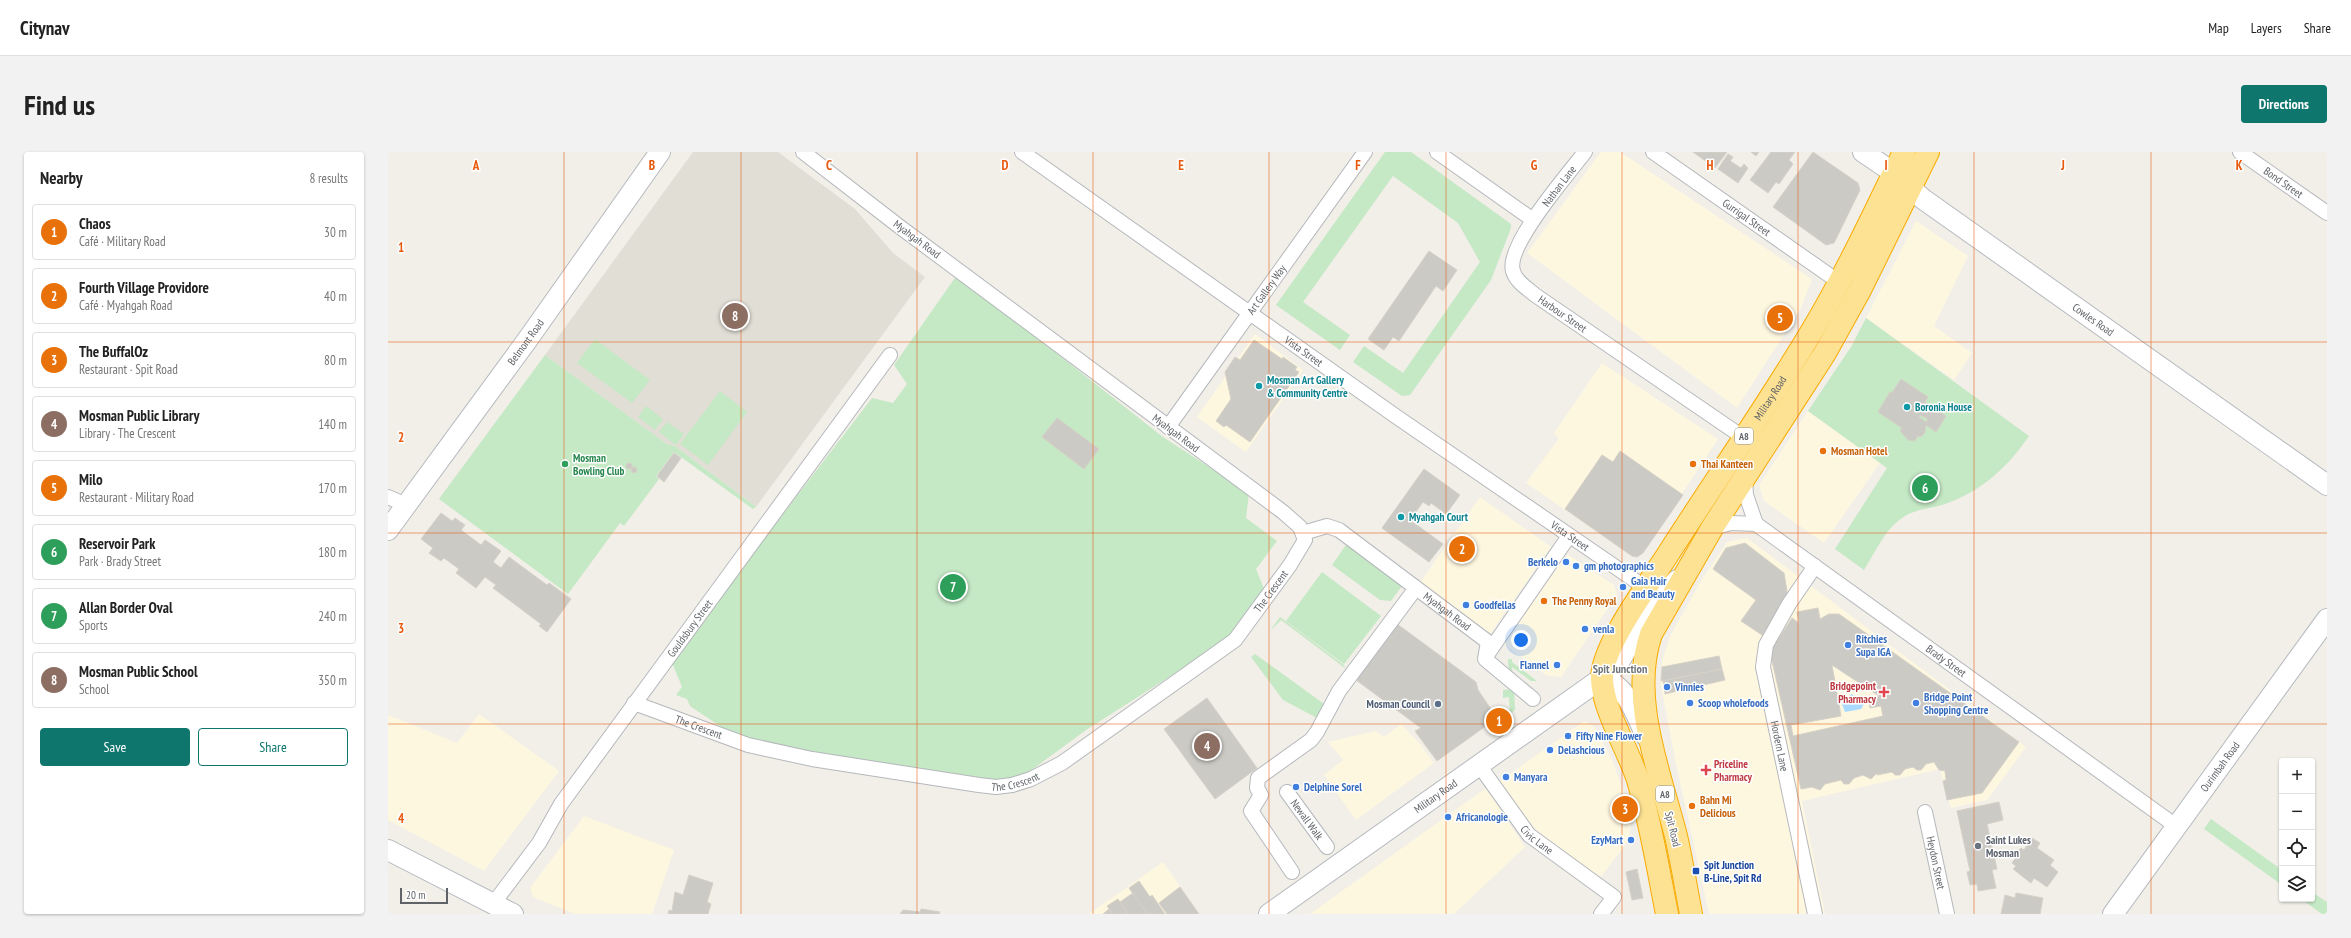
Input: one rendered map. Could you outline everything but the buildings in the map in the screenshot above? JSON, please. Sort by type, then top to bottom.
[{"type":"highway","name":"Military Road","points":[[1602,678],[1605,664],[1613,644],[1646,588],[1812,331],[1839,282],[1904,152]]},
{"type":"highway","name":"Military Road","points":[[1642,674],[1646,649],[1651,634],[1712,528],[1825,353],[1860,290],[1928,152]]},
{"type":"highway","name":"Spit Road","points":[[1642,674],[1643,693],[1653,751],[1676,838],[1692,914]]},
{"type":"highway","name":"Spit Road","points":[[1602,678],[1609,708],[1637,779],[1647,815],[1667,914]]},
{"type":"main road","name":"Belmont Road","points":[[388,530],[397,501],[528,339],[660,152]]},
{"type":"main road","name":"Cowles Road","points":[[1863,152],[1894,173],[1909,189],[2327,485]]},
{"type":"main road","name":"Military Road","points":[[1269,914],[1602,678],[1619,662],[1652,607],[1669,588],[1685,574]]},
{"type":"main road","name":"Ourimbah Road","points":[[2113,914],[2327,620]]},
{"type":"main road","points":[[1602,678],[1616,684],[1627,697],[1653,751]]},
{"type":"main road","points":[[388,850],[513,914]]},
{"type":"street","name":"Myahgah Road","points":[[803,152],[900,227],[1283,512],[1296,523],[1303,533],[1327,526],[1339,530],[1488,642],[1485,659]]},
{"type":"street","name":"Vista Street","points":[[1022,152],[1569,536],[1646,588]]},
{"type":"street","name":"Art Gallery Way","points":[[1168,427],[1365,152]]},
{"type":"street","points":[[1437,152],[1534,220]]},
{"type":"street","name":"Nathan Lane","points":[[1534,220],[1585,152]]},
{"type":"street","name":"Gurrigal Street","points":[[1654,152],[1839,282]]},
{"type":"street","name":"Bond Street","points":[[2240,152],[2327,213]]},
{"type":"street","name":"Harbour Street","points":[[1534,220],[1523,234],[1514,253],[1512,270],[1520,283],[1762,450]]},
{"type":"street","name":"Gouldsbury Street","points":[[493,904],[538,843],[561,804],[634,703],[890,355]]},
{"type":"street","points":[[1712,528],[1731,523],[1756,524],[1746,495],[1745,477]]},
{"type":"street","name":"Brady Street","points":[[1756,524],[2176,826]]},
{"type":"street","name":"The Crescent","points":[[634,703],[748,745],[812,759],[979,785],[996,787],[1012,785],[1031,779],[1062,763],[1235,640],[1302,548],[1304,540],[1303,533]]},
{"type":"street","points":[[1533,699],[1485,659],[1569,536]]},
{"type":"street","name":"Hordern Lane","points":[[1815,566],[1789,604],[1766,645],[1763,667],[1815,914]]},
{"type":"street","points":[[1292,872],[1251,811],[1261,795],[1256,788],[1258,778],[1311,740],[1317,732],[1335,696],[1416,588]]},
{"type":"street","name":"Civic Lane","points":[[1479,765],[1529,835],[1614,897],[1601,914]]},
{"type":"street","name":"Newall Walk","points":[[1287,792],[1327,847]]},
{"type":"street","name":"Heydon Street","points":[[1925,812],[1947,914]]},
{"type":"shaded area","points":[[693,152],[778,152],[855,209],[893,253],[925,277],[756,507],[675,446],[667,444],[545,355]]},
{"type":"shaded area","points":[[1601,152],[1620,152],[1812,279],[1801,308],[1737,408],[1527,253]]},
{"type":"shaded area","points":[[1916,221],[1968,256],[1934,326],[1972,353],[1954,380],[1866,318]]},
{"type":"shaded area","name":"Mosman Art Gallery & Community Centre","points":[[1255,334],[1303,370],[1246,452],[1197,417]]},
{"type":"shaded area","points":[[1602,363],[1718,439],[1643,553],[1637,557],[1632,556],[1526,483],[1559,438],[1554,433]]},
{"type":"shaded area","points":[[1808,411],[1880,463],[1824,543],[1764,501],[1759,485]]},
{"type":"shaded area","points":[[1480,497],[1551,547],[1490,634],[1419,584]]},
{"type":"shaded area","points":[[1747,538],[2026,747],[1987,800],[1951,808],[1940,769],[1802,801],[1825,914],[1709,914],[1675,759],[1661,686],[1662,661],[1670,636],[1698,586],[1727,542]]},
{"type":"shaded area","points":[[1567,554],[1614,585],[1617,595],[1561,677],[1546,675],[1504,644]]},
{"type":"shaded area","points":[[479,714],[559,771],[484,871],[388,820],[388,715],[457,743]]},
{"type":"shaded area","points":[[1584,721],[1595,727],[1613,762],[1624,793],[1631,826],[1628,841],[1600,878],[1536,836],[1499,782]]},
{"type":"shaded area","points":[[1401,724],[1421,745],[1434,763],[1356,820],[1324,775],[1343,760],[1328,742],[1375,731],[1384,737]]},
{"type":"shaded area","points":[[1486,788],[1525,847],[1454,914],[1310,914]]},
{"type":"shaded area","points":[[584,816],[674,850],[652,914],[575,914],[533,897],[530,888]]},
{"type":"shaded area","points":[[1163,862],[1199,914],[1089,914]]},
{"type":"green space","points":[[1385,152],[1411,152],[1511,224],[1511,228],[1491,280],[1410,395],[1402,396],[1353,362],[1364,346],[1403,373],[1480,262],[1458,223],[1393,176],[1303,302],[1350,335],[1340,350],[1276,305]]},
{"type":"green space","points":[[957,275],[1163,437],[1249,493],[1246,518],[1277,541],[1256,569],[1265,591],[1234,631],[1213,649],[1086,730],[1003,791],[748,745],[690,706],[687,699],[676,695],[682,687],[671,660],[872,398],[893,403],[907,384],[894,365]]},
{"type":"green space","points":[[1866,318],[2029,436],[2012,458],[1992,478],[1969,494],[1942,505],[1911,513],[1896,523],[1885,535],[1864,570],[1835,549],[1887,468],[1808,411],[1851,347]]},
{"type":"green space","points":[[595,339],[650,380],[632,403],[577,363]]},
{"type":"green space","name":"Mosman Bowling Club","points":[[545,355],[667,444],[675,446],[756,507],[753,509],[674,452],[656,476],[659,479],[624,526],[620,523],[568,594],[439,499]]},
{"type":"green space","points":[[720,391],[747,412],[708,465],[680,444]]},
{"type":"green space","points":[[646,406],[663,419],[655,430],[638,417]]},
{"type":"green space","points":[[667,422],[684,434],[676,445],[659,432]]},
{"type":"green space","points":[[1348,542],[1404,583],[1391,601],[1380,600],[1332,565]]},
{"type":"green space","points":[[1322,572],[1381,616],[1344,664],[1286,621]]},
{"type":"green space","points":[[1280,617],[1344,665],[1345,668],[1281,620],[1270,631]]},
{"type":"green space","points":[[1255,654],[1324,704],[1317,718],[1283,700],[1251,657]]},
{"type":"green space","points":[[1508,659],[1512,659],[1512,662],[1537,681],[1531,681],[1512,667],[1513,678],[1509,678]]},
{"type":"green space","points":[[1514,689],[1515,710],[1510,714],[1509,697],[1503,698],[1503,690]]},
{"type":"green space","points":[[2211,819],[2279,868],[2279,883],[2204,829]]},
{"type":"green space","points":[[2315,894],[2327,902],[2327,914],[2322,914],[2305,902],[2315,902]]},
{"type":"water","points":[[1851,694],[1861,698],[1864,704],[1861,709],[1845,712],[1842,704]]},
{"type":"place","name":"Mosman Public School","points":[[735,316]]},
{"type":"place","name":"Milo","points":[[1780,318]]},
{"type":"place","name":"Mosman Art Gallery & Community Centre","points":[[1259,386]]},
{"type":"place","name":"Boronia House","points":[[1907,407]]},
{"type":"place","name":"Mosman Hotel","points":[[1823,451]]},
{"type":"place","name":"Mosman Bowling Club","points":[[565,464]]},
{"type":"place","name":"Thai Kanteen","points":[[1693,464]]},
{"type":"place","name":"Reservoir Park","points":[[1925,488]]},
{"type":"place","name":"Myahgah Court","points":[[1401,517]]},
{"type":"place","name":"Fourth Village Providore","points":[[1462,549]]},
{"type":"place","name":"Berkelo","points":[[1566,562]]},
{"type":"place","name":"gm photographics","points":[[1576,566]]},
{"type":"place","name":"Allan Border Oval","points":[[953,587]]},
{"type":"place","name":"Gaia Hair and Beauty","points":[[1623,587]]},
{"type":"place","name":"The Penny Royal","points":[[1544,601]]},
{"type":"place","name":"Goodfellas","points":[[1466,605]]},
{"type":"place","name":"venla","points":[[1585,629]]},
{"type":"place","name":"Ritchies Supa IGA","points":[[1848,645]]},
{"type":"place","name":"Flannel","points":[[1557,665]]},
{"type":"place","name":"Vinnies","points":[[1667,687]]},
{"type":"place","name":"Bridgepoint Pharmacy","points":[[1884,692]]},
{"type":"place","name":"Scoop wholefoods","points":[[1690,703]]},
{"type":"place","name":"Bridge Point Shopping Centre","points":[[1916,703]]},
{"type":"place","name":"Mosman Council","points":[[1438,704]]},
{"type":"place","name":"Chaos","points":[[1499,721]]},
{"type":"place","name":"Fifty Nine Flower","points":[[1568,736]]},
{"type":"place","name":"Mosman Public Library","points":[[1207,746]]},
{"type":"place","name":"Delashcious","points":[[1550,750]]},
{"type":"place","name":"Priceline Pharmacy","points":[[1706,770]]},
{"type":"place","name":"Manyara","points":[[1506,777]]},
{"type":"place","name":"Delphine Sorel","points":[[1296,787]]},
{"type":"place","name":"Bahn Mi Delicious","points":[[1692,806]]},
{"type":"place","name":"The BuffalOz","points":[[1625,809]]},
{"type":"place","name":"Africanologie","points":[[1448,817]]},
{"type":"place","name":"EzyMart","points":[[1631,840]]},
{"type":"place","name":"Saint Lukes Mosman","points":[[1978,846]]},
{"type":"place","name":"Spit Junction B-Line, Spit Rd","points":[[1696,871]]},
{"type":"district","name":"Spit Junction","points":[[1620,669]]}]
